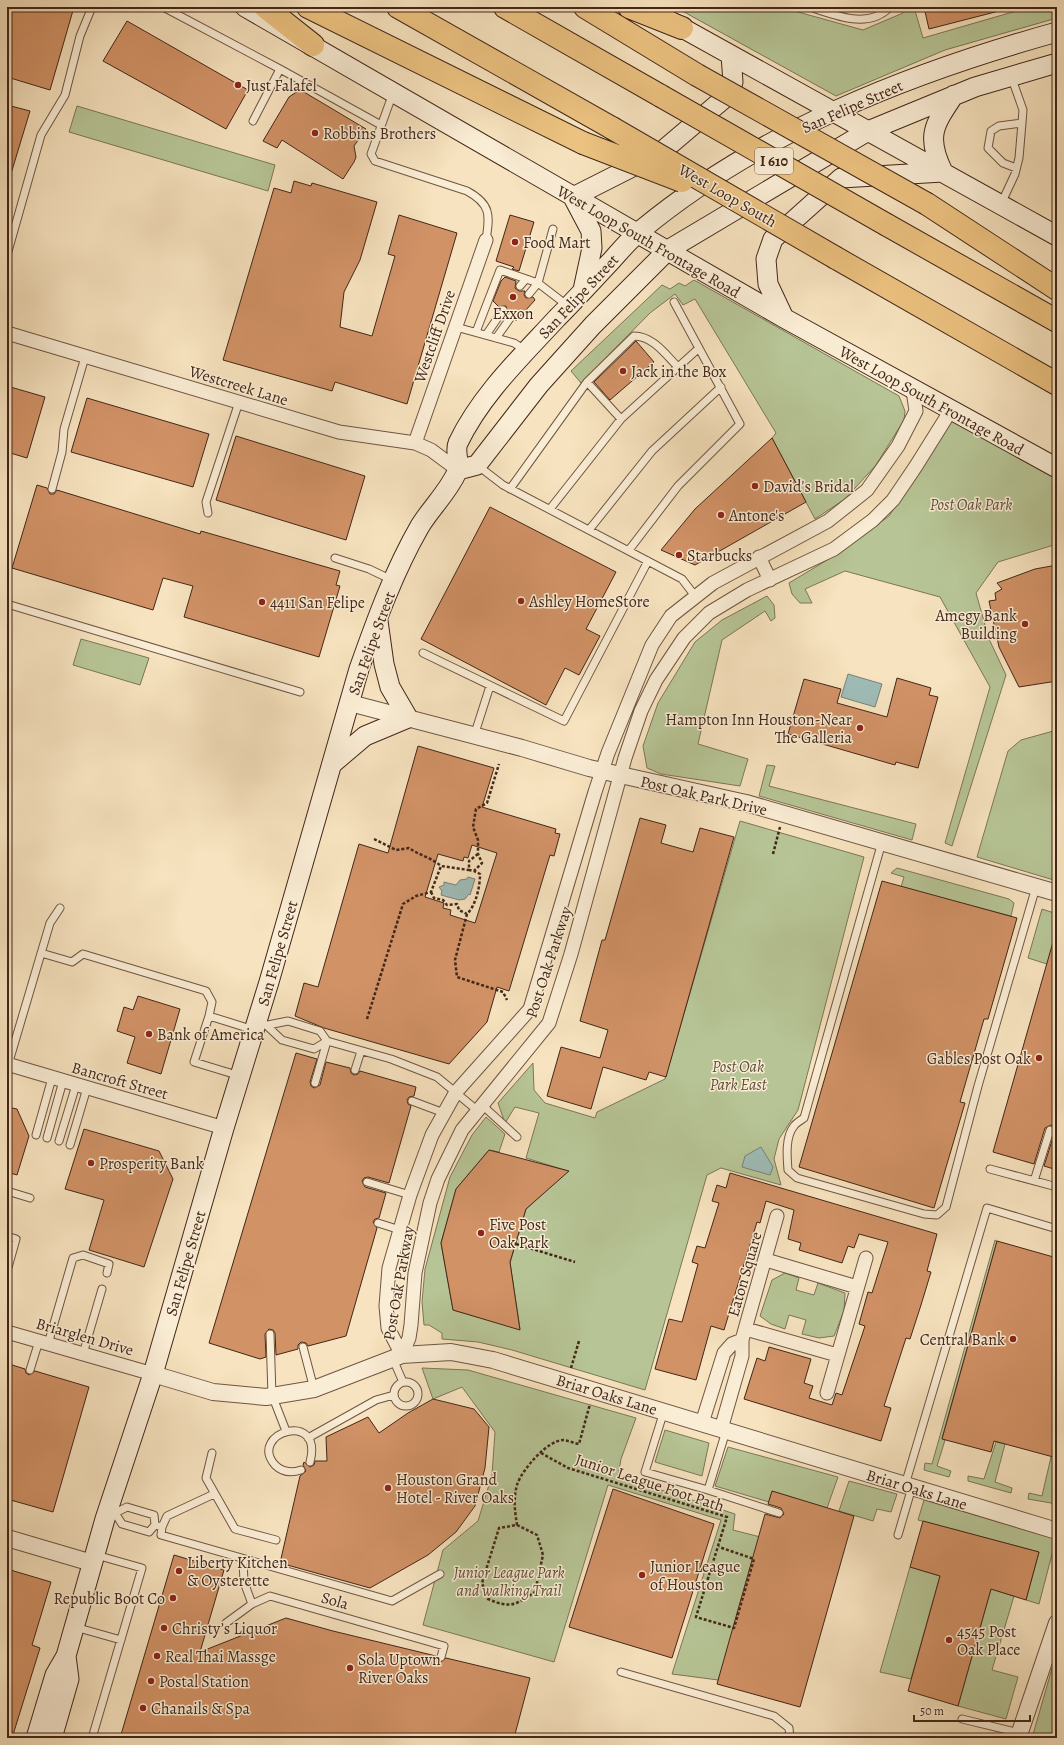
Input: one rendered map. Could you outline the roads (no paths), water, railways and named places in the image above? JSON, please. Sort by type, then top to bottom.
[{"type":"highway","points":[[265,7],[313,45]]},
{"type":"highway","points":[[308,7],[582,143],[747,206]]},
{"type":"highway","name":"West Loop South","points":[[398,7],[612,128],[1057,384]]},
{"type":"highway","name":"I 610","points":[[505,7],[1057,322]]},
{"type":"highway","points":[[585,7],[697,75],[927,204],[1057,289]]},
{"type":"highway","points":[[629,7],[682,28]]},
{"type":"main road","name":"West Loop South Frontage Road","points":[[245,7],[784,318],[1057,468]]},
{"type":"main road","points":[[645,7],[1057,236]]},
{"type":"main road","name":"San Felipe Street","points":[[36,1738],[54,1675],[66,1656],[94,1558],[111,1512],[240,1076],[260,1026],[359,669],[377,618],[420,526],[458,470],[456,447],[465,431],[498,381],[637,233],[673,205],[721,173],[769,144],[834,112],[914,77],[1057,32]]},
{"type":"main road","points":[[583,291],[592,248],[591,231],[573,197],[660,152],[727,96],[733,82],[731,55]]},
{"type":"main road","name":"San Felipe Street","points":[[477,465],[553,369],[593,325],[668,250],[868,131],[975,87],[1057,63]]},
{"type":"main road","points":[[943,172],[934,154],[933,136],[940,116],[954,95]]},
{"type":"main road","points":[[784,318],[768,284],[766,259],[774,239],[841,178],[943,172]]},
{"type":"main road","points":[[458,470],[477,465]]},
{"type":"main road","points":[[332,764],[365,736],[408,718],[389,683],[384,664],[377,618]]},
{"type":"main road","name":"San Felipe Street","points":[[52,1738],[69,1679],[66,1656]]},
{"type":"street","name":"Westcliff Drive","points":[[415,443],[486,240]]},
{"type":"street","name":"Westcreek Lane","points":[[7,333],[339,432],[415,443],[431,450],[458,470]]},
{"type":"street","name":"Post Oak Parkway","points":[[398,1356],[388,1328],[386,1306],[389,1268],[410,1195],[432,1135],[456,1092],[530,1009],[602,771],[643,663],[652,645],[671,616],[694,596],[714,583],[828,521],[867,490],[898,446],[916,411],[913,390]]},
{"type":"street","name":"Post Oak Parkway","points":[[398,1356],[408,1338],[415,1273],[430,1203],[438,1179],[462,1130],[494,1093],[549,1024],[571,954],[619,776],[641,711],[656,680],[684,638],[709,613],[747,590],[834,550],[873,520],[893,500],[951,410]]},
{"type":"street","points":[[759,558],[770,580]]},
{"type":"street","name":"Post Oak Park Drive","points":[[350,703],[619,776],[739,802],[1057,893]]},
{"type":"street","name":"Bancroft Street","points":[[8,1065],[224,1128]]},
{"type":"street","name":"Eaton Square","points":[[723,1430],[742,1356],[744,1335],[777,1216]]},
{"type":"street","points":[[827,1393],[866,1258]]},
{"type":"street","points":[[766,1260],[857,1287]]},
{"type":"street","name":"Briarglen Drive","points":[[7,1332],[153,1374]]},
{"type":"street","points":[[744,1335],[837,1355]]},
{"type":"street","name":"Eaton Square","points":[[702,1423],[724,1353],[732,1344],[744,1335]]},
{"type":"street","name":"Briar Oaks Lane","points":[[153,1374],[213,1392],[266,1397],[314,1388],[398,1356],[451,1352],[493,1360],[568,1382],[1057,1531]]},
{"type":"street","points":[[7,1538],[94,1558]]},
{"type":"street","points":[[1019,1736],[1057,1623]]},
{"type":"lane","points":[[7,255],[41,135],[65,95],[80,36],[92,7]]},
{"type":"lane","points":[[163,7],[280,69],[381,126]]},
{"type":"lane","points":[[810,7],[850,19],[870,19],[886,11],[890,7]]},
{"type":"lane","points":[[253,121],[280,69]]},
{"type":"lane","points":[[1001,204],[1019,158],[1022,123],[1023,110],[1011,76]]},
{"type":"lane","points":[[393,92],[371,154],[375,161],[467,191],[478,197],[484,203],[489,221],[486,240]]},
{"type":"lane","points":[[1016,168],[1003,163],[988,148],[991,131],[999,126],[1022,123]]},
{"type":"lane","points":[[529,294],[538,283],[553,229]]},
{"type":"lane","points":[[476,332],[500,270],[538,283],[569,306]]},
{"type":"lane","points":[[520,286],[526,279]]},
{"type":"lane","points":[[629,550],[678,486],[740,424],[674,302]]},
{"type":"lane","points":[[486,335],[503,310]]},
{"type":"lane","points":[[496,338],[511,317]]},
{"type":"lane","points":[[456,327],[514,343],[527,351]]},
{"type":"lane","points":[[510,489],[587,382],[634,336],[642,336],[652,341],[678,367]]},
{"type":"lane","points":[[550,510],[621,419],[699,348]]},
{"type":"lane","points":[[52,489],[62,452],[64,429],[85,357]]},
{"type":"lane","points":[[587,382],[621,419]]},
{"type":"lane","points":[[589,530],[652,451],[720,387]]},
{"type":"lane","points":[[208,513],[206,502],[239,402]]},
{"type":"lane","points":[[477,465],[510,489],[682,579],[694,596]]},
{"type":"lane","points":[[335,558],[370,569],[394,581]]},
{"type":"lane","points":[[423,653],[564,721],[648,560]]},
{"type":"lane","points":[[7,604],[300,692]]},
{"type":"lane","points":[[474,736],[490,686]]},
{"type":"lane","points":[[882,842],[804,1118],[793,1126],[790,1136],[787,1150],[788,1170],[797,1178],[924,1214],[937,1215],[946,1207],[978,1086],[1036,887]]},
{"type":"lane","points":[[8,1065],[50,923],[60,908]]},
{"type":"lane","points":[[41,953],[72,962],[83,954],[206,991],[212,1002],[194,1062],[240,1076]]},
{"type":"lane","points":[[209,1016],[260,1026],[288,1021],[320,1031],[327,1040],[391,1059],[437,1077],[517,1137]]},
{"type":"lane","points":[[260,1026],[282,1040],[314,1049],[327,1040]]},
{"type":"lane","points":[[315,1083],[327,1040]]},
{"type":"lane","points":[[355,1070],[361,1051]]},
{"type":"lane","points":[[36,1135],[69,1083]]},
{"type":"lane","points":[[47,1138],[69,1083]]},
{"type":"lane","points":[[59,1141],[69,1083]]},
{"type":"lane","points":[[69,1083],[70,1145]]},
{"type":"lane","points":[[412,1100],[444,1113]]},
{"type":"lane","points":[[1034,1181],[1050,1130]]},
{"type":"lane","points":[[990,1169],[1057,1187]]},
{"type":"lane","points":[[367,1182],[410,1195]]},
{"type":"lane","points":[[7,1191],[30,1198]]},
{"type":"lane","points":[[898,1535],[909,1486],[987,1208],[1057,1229]]},
{"type":"lane","points":[[378,1223],[400,1230]]},
{"type":"lane","points":[[7,1236],[16,1239],[7,1271]]},
{"type":"lane","points":[[30,1370],[44,1342],[73,1258],[83,1255],[110,1264],[107,1273]]},
{"type":"lane","points":[[83,1354],[102,1289]]},
{"type":"lane","points":[[270,1334],[272,1395],[286,1431]]},
{"type":"lane","points":[[303,1347],[314,1388]]},
{"type":"lane","points":[[398,1356],[403,1382]]},
{"type":"lane","points":[[403,1382],[411,1383],[418,1392],[417,1400],[411,1406],[404,1406],[397,1403],[394,1395],[396,1387],[403,1382]]},
{"type":"lane","points":[[308,1438],[376,1400],[394,1395]]},
{"type":"lane","points":[[664,1412],[645,1472],[708,1490],[779,1513]]},
{"type":"lane","points":[[708,1490],[723,1430]]},
{"type":"lane","points":[[301,1470],[286,1472],[280,1469],[271,1458],[270,1450],[274,1438],[286,1431],[299,1431],[308,1438],[312,1453],[310,1462]]},
{"type":"lane","points":[[212,1453],[206,1478],[235,1529],[276,1540]]},
{"type":"lane","points":[[159,1529],[167,1516],[214,1494]]},
{"type":"lane","points":[[159,1529],[154,1516],[144,1512],[127,1507],[111,1512],[122,1524],[149,1532],[159,1529],[244,1560],[392,1601],[440,1574]]},
{"type":"lane","points":[[92,1738],[142,1568],[94,1558]]},
{"type":"lane","points":[[226,1622],[252,1604],[244,1582],[244,1560]]},
{"type":"lane","name":"Sola","points":[[252,1604],[270,1596],[444,1646],[441,1657]]},
{"type":"lane","points":[[74,1627],[121,1640]]},
{"type":"lane","points":[[621,1672],[774,1716],[789,1728],[790,1738]]},
{"type":"lane","points":[[962,1719],[1019,1736]]},
{"type":"water","points":[[848,674],[882,684],[875,707],[841,697]]},
{"type":"water","points":[[468,877],[475,879],[470,895],[469,894],[465,899],[459,900],[441,895],[442,891],[439,887],[444,885],[444,882],[456,885],[460,880],[467,879]]},
{"type":"water","points":[[761,1147],[773,1167],[770,1175],[742,1167],[745,1156]]},
{"type":"place","name":"Just Falafel","points":[[238,85]]},
{"type":"place","name":"Robbins Brothers","points":[[315,133]]},
{"type":"place","name":"Food Mart","points":[[515,242]]},
{"type":"place","name":"Exxon","points":[[513,297]]},
{"type":"place","name":"Jack in the Box","points":[[623,371]]},
{"type":"place","name":"David's Bridal","points":[[755,486]]},
{"type":"place","name":"Antone's","points":[[721,515]]},
{"type":"place","name":"Starbucks","points":[[679,555]]},
{"type":"place","name":"Ashley HomeStore","points":[[521,601]]},
{"type":"place","name":"4411 San Felipe","points":[[262,602]]},
{"type":"place","name":"Amegy Bank Building","points":[[1025,624]]},
{"type":"place","name":"Hampton Inn Houston-Near The Galleria","points":[[860,728]]},
{"type":"place","name":"Bank of America","points":[[149,1034]]},
{"type":"place","name":"Gables Post Oak","points":[[1039,1058]]},
{"type":"place","name":"Prosperity Bank","points":[[91,1163]]},
{"type":"place","name":"Five Post Oak Park","points":[[481,1233]]},
{"type":"place","name":"Central Bank","points":[[1013,1339]]},
{"type":"place","name":"Houston Grand Hotel - River Oaks","points":[[388,1488]]},
{"type":"place","name":"Liberty Kitchen & Oysterette","points":[[179,1571]]},
{"type":"place","name":"Junior League of Houston","points":[[642,1575]]},
{"type":"place","name":"Republic Boot Co","points":[[173,1598]]},
{"type":"place","name":"Christy’s Liquor","points":[[164,1628]]},
{"type":"place","name":"4545 Post Oak Place","points":[[949,1640]]},
{"type":"place","name":"Real Thai Massge","points":[[157,1656]]},
{"type":"place","name":"Sola Uptown River Oaks","points":[[350,1668]]},
{"type":"place","name":"Postal Station","points":[[151,1681]]},
{"type":"place","name":"Chanails & Spa","points":[[143,1708]]},
{"type":"park label","name":"Post Oak Park","points":[[971,504]]},
{"type":"park label","name":"Post Oak Park East","points":[[738,1075]]},
{"type":"park label","name":"Junior League Park and walking Trail","points":[[509,1581]]}]
